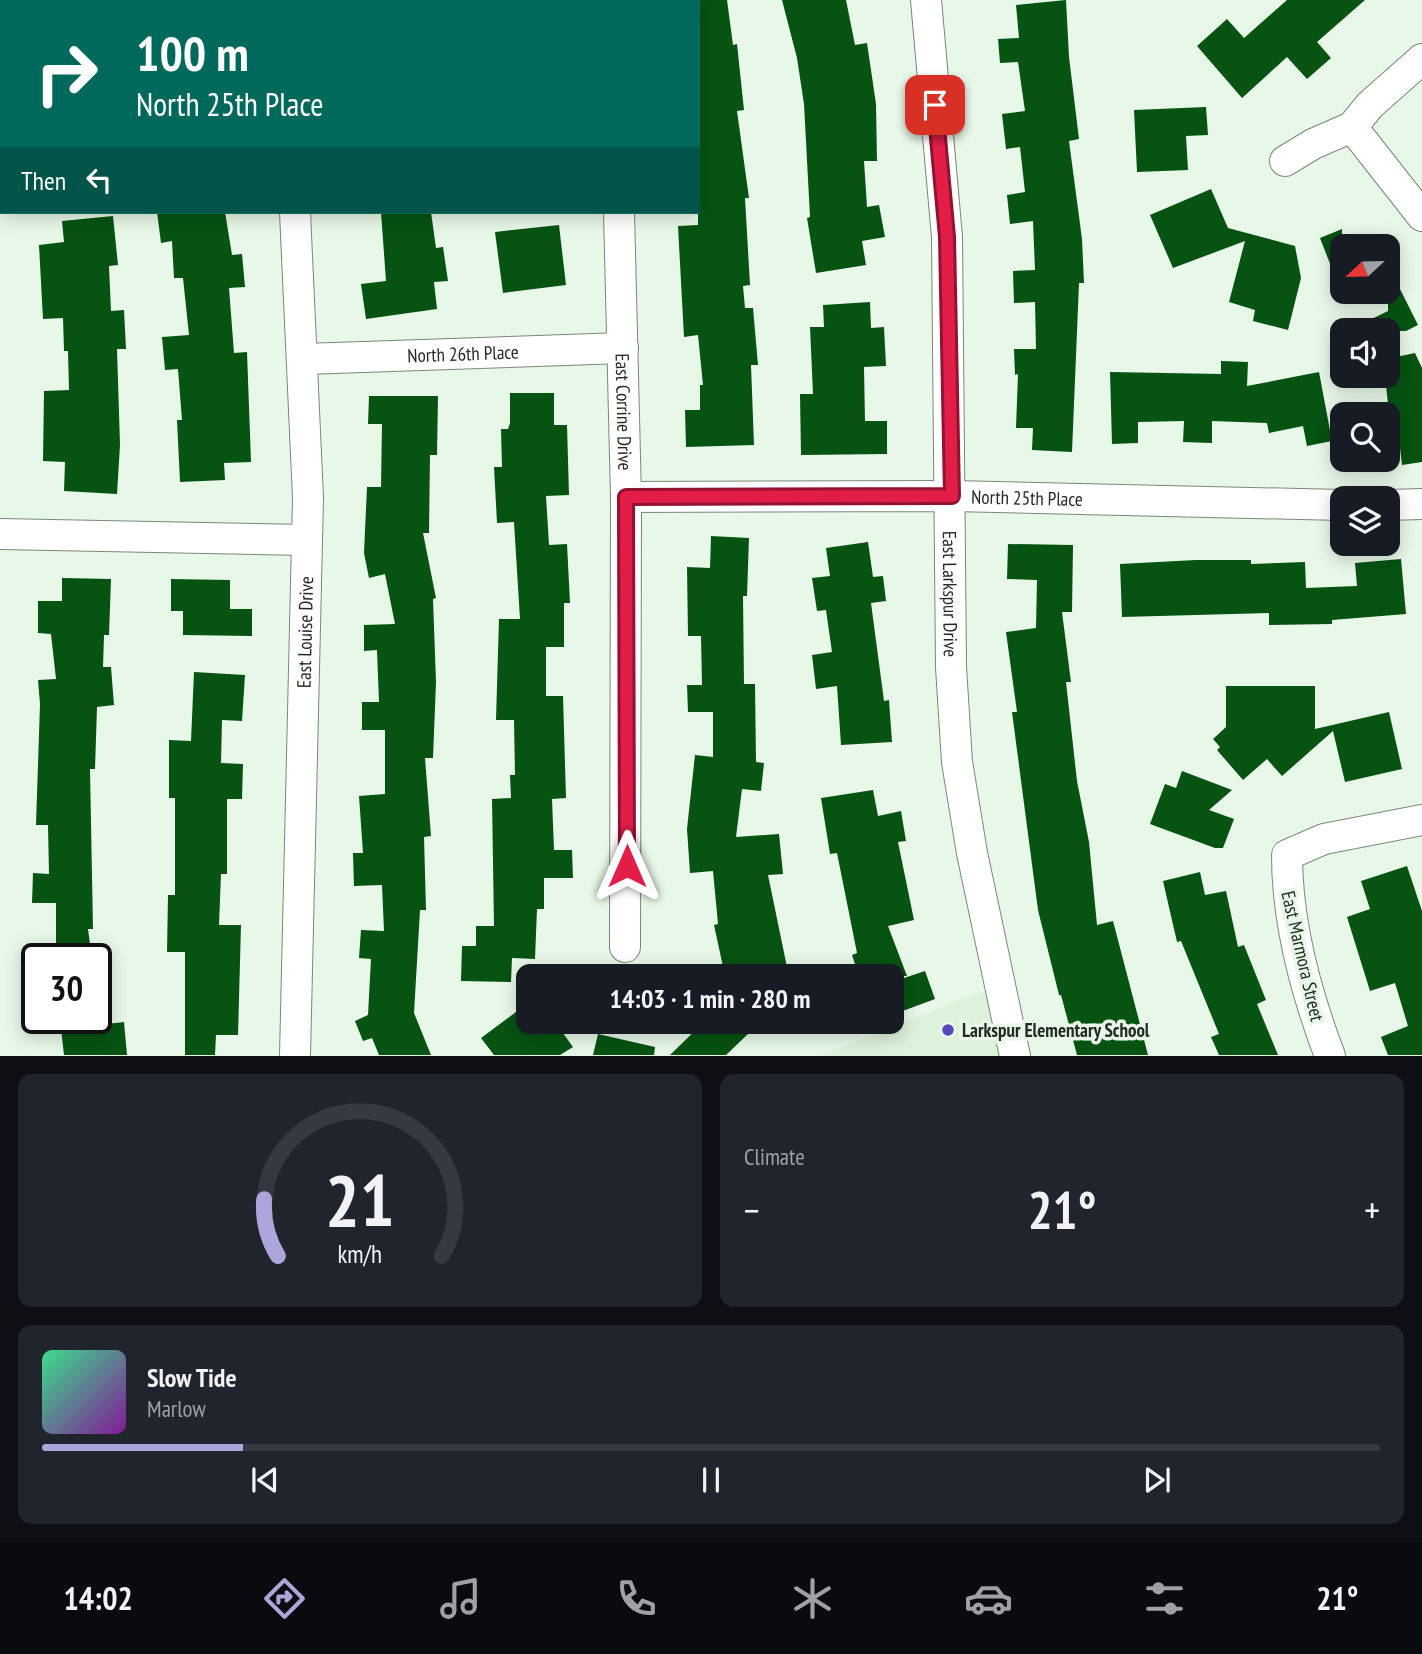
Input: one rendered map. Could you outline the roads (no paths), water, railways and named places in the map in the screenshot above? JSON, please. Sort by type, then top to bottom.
[{"type":"street","name":"East Larkspur Drive","points":[[926,0],[947,237],[952,496],[951,667],[957,762],[972,853],[1015,1055]]},
{"type":"street","points":[[1285,161],[1313,144],[1352,127],[1370,105],[1422,59]]},
{"type":"street","points":[[1352,127],[1422,216]]},
{"type":"street","name":"East Louise Drive","points":[[295,214],[304,359],[307,540],[295,1055]]},
{"type":"street","name":"East Corrine Drive","points":[[619,214],[626,497],[625,947]]},
{"type":"street","name":"North 26th Place","points":[[304,359],[623,348]]},
{"type":"street","name":"North 25th Place","points":[[626,497],[952,496],[1330,505]]},
{"type":"street","points":[[1400,505],[1422,504]]},
{"type":"street","points":[[0,534],[307,540]]},
{"type":"street","name":"East Marmora Street","points":[[1330,1055],[1319,1028],[1287,898],[1287,855],[1324,839],[1422,820]]},
{"type":"place","name":"Larkspur Elementary School","points":[[948,1030]]}]
